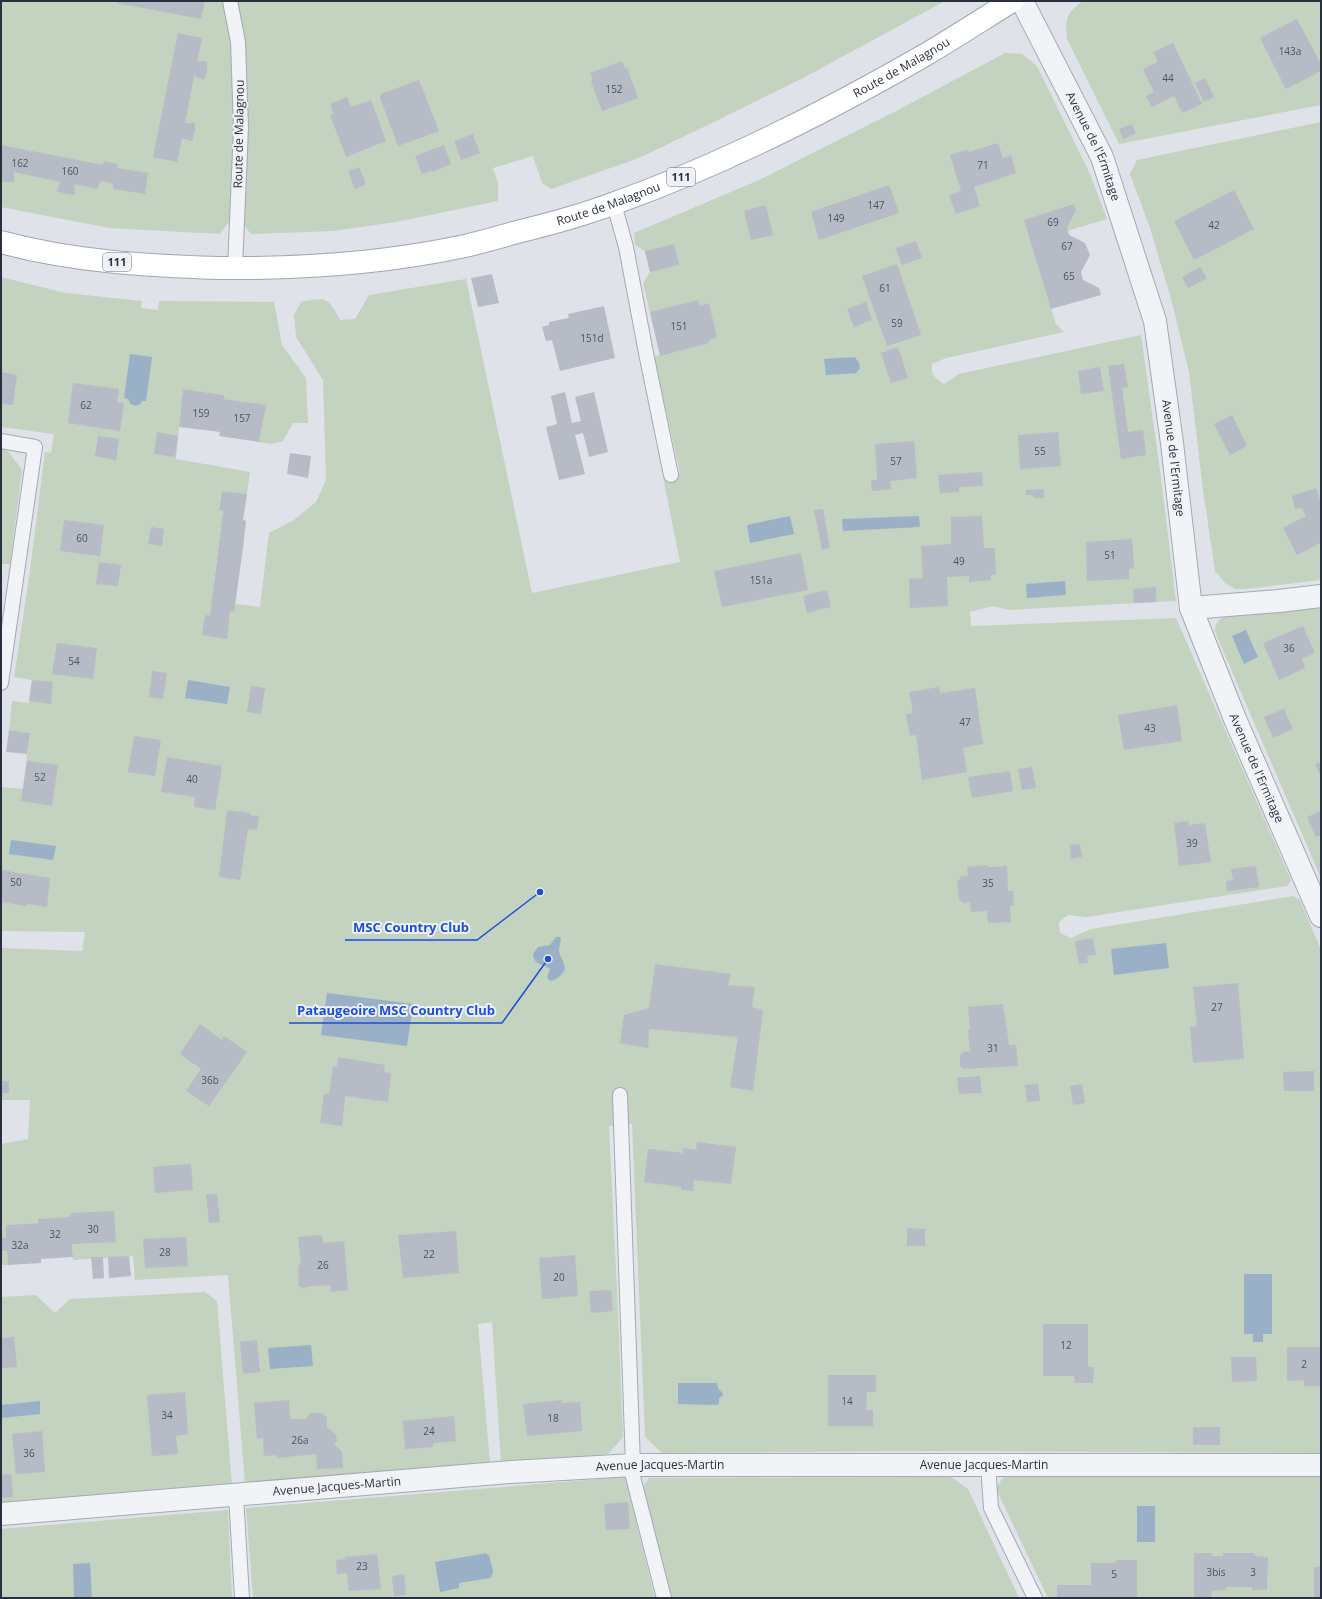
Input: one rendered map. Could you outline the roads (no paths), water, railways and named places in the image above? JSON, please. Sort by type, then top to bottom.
[{"type":"main road","name":"Route de Malagnou","points":[[1,242],[63,255],[124,262],[179,267],[235,268],[343,264],[464,246],[545,225],[614,204],[668,183],[763,140],[850,97],[926,54],[1012,1]]},
{"type":"street","name":"Avenue de l'Ermitage","points":[[1022,1],[1102,157],[1155,321],[1173,451],[1191,608],[1235,720],[1321,916]]},
{"type":"street","points":[[1191,608],[1321,596]]},
{"type":"street","name":"Avenue Jacques-Martin","points":[[1,1514],[511,1472],[631,1465],[988,1464],[1321,1466]]},
{"type":"lane","name":"Route de Malagnou","points":[[230,1],[238,42],[241,128],[235,268]]},
{"type":"lane","points":[[614,204],[626,247],[671,475]]},
{"type":"lane","points":[[1,441],[35,447],[1,683]]},
{"type":"lane","points":[[620,1095],[631,1465],[664,1598]]},
{"type":"lane","points":[[988,1464],[991,1508],[1034,1598]]},
{"type":"lane","points":[[236,1495],[242,1598]]},
{"type":"water","points":[[130,354],[152,357],[146,401],[142,401],[136,406],[130,404],[128,399],[124,398]]},
{"type":"water","points":[[855,357],[860,368],[856,373],[826,375],[824,359]]},
{"type":"water","points":[[790,516],[794,534],[750,543],[747,525]]},
{"type":"water","points":[[919,516],[920,527],[843,531],[842,519]]},
{"type":"water","points":[[1065,581],[1066,595],[1027,598],[1026,584]]},
{"type":"water","points":[[1246,630],[1258,657],[1244,664],[1232,636]]},
{"type":"water","points":[[188,680],[230,687],[227,704],[185,698]]},
{"type":"water","points":[[11,840],[56,846],[53,860],[9,854]]},
{"type":"water","points":[[556,937],[560,937],[561,939],[559,952],[565,969],[559,977],[550,981],[547,977],[550,969],[535,961],[533,954],[538,947],[550,945]]},
{"type":"water","points":[[1166,943],[1169,968],[1114,975],[1111,949]]},
{"type":"water","points":[[327,993],[413,1004],[407,1046],[321,1035]]},
{"type":"water","points":[[1244,1274],[1272,1274],[1272,1334],[1263,1334],[1263,1342],[1253,1342],[1253,1334],[1244,1334]]},
{"type":"water","points":[[311,1345],[313,1366],[270,1369],[268,1348]]},
{"type":"water","points":[[678,1383],[717,1383],[723,1396],[719,1398],[719,1404],[717,1405],[678,1404]]},
{"type":"water","points":[[40,1401],[40,1414],[1,1418],[1,1405]]},
{"type":"water","points":[[1137,1506],[1155,1506],[1155,1542],[1137,1542]]},
{"type":"water","points":[[487,1553],[487,1555],[489,1555],[493,1571],[491,1578],[459,1583],[459,1588],[440,1592],[435,1562]]},
{"type":"water","points":[[90,1563],[92,1598],[74,1598],[73,1564]]},
{"type":"place","name":"MSC Country Club","points":[[540,892]]},
{"type":"place","name":"Pataugeoire MSC Country Club","points":[[548,959]]}]
